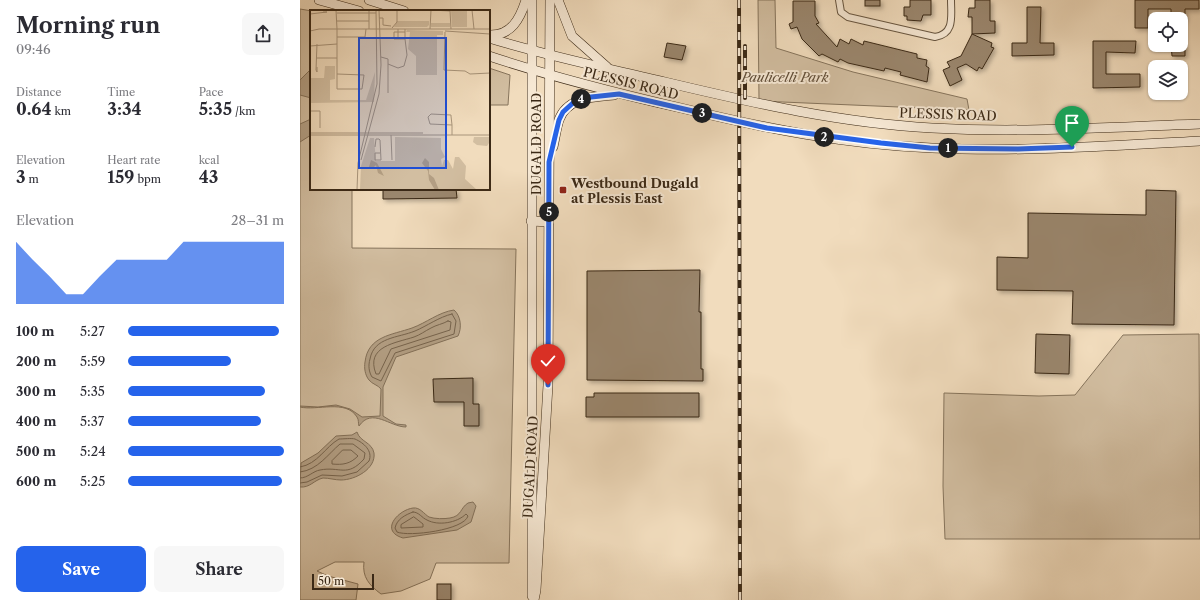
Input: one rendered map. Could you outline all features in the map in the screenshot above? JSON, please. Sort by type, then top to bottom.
[{"type":"main road","points":[[319,0],[356,10]]},
{"type":"main road","points":[[369,0],[401,10]]},
{"type":"main road","points":[[490,35],[502,34],[518,21],[526,0]]},
{"type":"main road","name":"DUGALD ROAD","points":[[532,0],[532,393],[530,590],[533,600]]},
{"type":"main road","name":"DUGALD ROAD","points":[[533,600],[537,582],[548,385],[550,0]]},
{"type":"main road","points":[[558,0],[572,36],[609,69]]},
{"type":"main road","name":"PLESSIS ROAD","points":[[490,38],[532,52],[788,110],[883,124],[983,130],[1200,124]]},
{"type":"main road","name":"PLESSIS ROAD","points":[[490,56],[549,75],[619,94],[767,128],[930,148],[1018,149],[1200,141]]},
{"type":"main road","points":[[549,162],[559,120],[563,112],[574,102],[582,98],[619,94]]},
{"type":"main road","points":[[531,221],[549,222]]},
{"type":"main road","points":[[532,393],[541,391],[548,385]]},
{"type":"street","points":[[839,0],[841,12],[848,17],[935,37],[942,36],[948,32],[951,24],[951,0]]},
{"type":"green space","name":"Paulicelli Park","points":[[758,0],[775,0],[776,48],[853,72],[967,99],[969,110],[759,101]]},
{"type":"green space","points":[[300,9],[310,11],[310,190],[352,190],[352,248],[516,249],[509,563],[436,563],[430,579],[401,591],[381,594],[367,580],[364,572],[364,562],[335,562],[317,571],[328,576],[358,584],[356,600],[300,600]]},
{"type":"green space","points":[[490,68],[510,75],[508,105],[490,105]]},
{"type":"green space","points":[[1199,334],[1200,539],[945,539],[943,486],[944,393],[1039,396],[1075,395],[1123,335]]},
{"type":"water","points":[[310,70],[310,98],[300,95],[300,80]]},
{"type":"water","points":[[310,119],[310,136],[300,142],[300,124]]},
{"type":"water","points":[[454,310],[458,315],[460,322],[458,336],[396,357],[383,387],[383,416],[396,424],[406,425],[406,427],[375,418],[370,418],[364,421],[359,426],[357,417],[346,408],[300,407],[336,405],[350,409],[362,417],[380,416],[381,389],[369,380],[365,369],[367,353],[371,347],[382,338],[412,328],[443,313]]},
{"type":"water","points":[[357,432],[373,449],[374,459],[368,469],[352,478],[341,480],[323,478],[307,486],[300,487],[301,463],[318,453],[336,436],[352,435]]},
{"type":"water","points":[[473,502],[476,506],[471,522],[457,530],[403,538],[396,535],[392,531],[393,521],[407,510],[415,508],[429,517],[448,518],[457,516],[465,505]]},
{"type":"building","points":[[865,0],[880,0],[880,6],[865,6]]},
{"type":"building","points":[[910,0],[931,0],[931,15],[923,15],[921,21],[907,20],[907,16],[904,16],[904,7],[910,7]]},
{"type":"building","points":[[975,0],[990,0],[990,21],[995,21],[995,33],[972,34],[972,17],[968,17],[969,8],[975,8]]},
{"type":"building","points":[[1135,0],[1199,0],[1199,9],[1185,9],[1185,12],[1171,12],[1171,9],[1148,9],[1148,28],[1135,28]]},
{"type":"building","points":[[793,1],[815,1],[815,16],[819,23],[816,24],[837,47],[840,39],[849,44],[851,39],[863,45],[864,41],[917,54],[917,58],[927,60],[926,66],[929,68],[927,82],[900,75],[901,72],[885,68],[884,71],[848,63],[840,59],[838,62],[822,54],[819,56],[802,39],[797,27],[791,29],[789,24],[793,22]]},
{"type":"building","points":[[1027,7],[1041,7],[1040,43],[1054,43],[1054,55],[1012,56],[1012,43],[1027,43]]},
{"type":"building","points":[[972,34],[992,43],[991,47],[994,48],[982,69],[979,67],[977,71],[966,64],[957,68],[962,80],[950,86],[943,70],[950,67],[947,62],[961,56]]},
{"type":"building","points":[[1093,41],[1136,41],[1135,53],[1106,52],[1106,74],[1140,74],[1140,87],[1093,88]]},
{"type":"building","points":[[667,43],[686,46],[682,60],[664,57]]},
{"type":"building","points":[[1172,52],[1185,52],[1185,56],[1172,56]]},
{"type":"building","points":[[383,190],[456,190],[457,198],[383,199]]},
{"type":"building","points":[[1146,190],[1176,191],[1174,325],[1072,324],[1073,291],[997,290],[997,257],[1028,258],[1028,213],[1146,215]]},
{"type":"building","points":[[700,270],[699,312],[701,312],[701,369],[703,369],[703,381],[587,380],[587,271]]},
{"type":"building","points":[[1036,334],[1070,335],[1069,374],[1035,373]]},
{"type":"building","points":[[473,378],[473,404],[479,404],[479,426],[464,426],[464,402],[434,402],[433,379]]},
{"type":"building","points":[[594,393],[699,393],[699,417],[586,417],[586,397],[594,397]]},
{"type":"building","points":[[437,584],[451,584],[451,600],[437,600]]},
{"type":"railway","points":[[739,0],[740,600]]},
{"type":"railway","points":[[745,46],[745,98]]},
{"type":"place","name":"Westbound Dugald at Plessis East","points":[[563,190]]},
{"type":"route","points":[[548,385],[549,162],[559,120],[563,112],[574,102],[582,98],[619,94],[767,128],[813,135],[930,148],[1018,149],[1072,147]]}]
